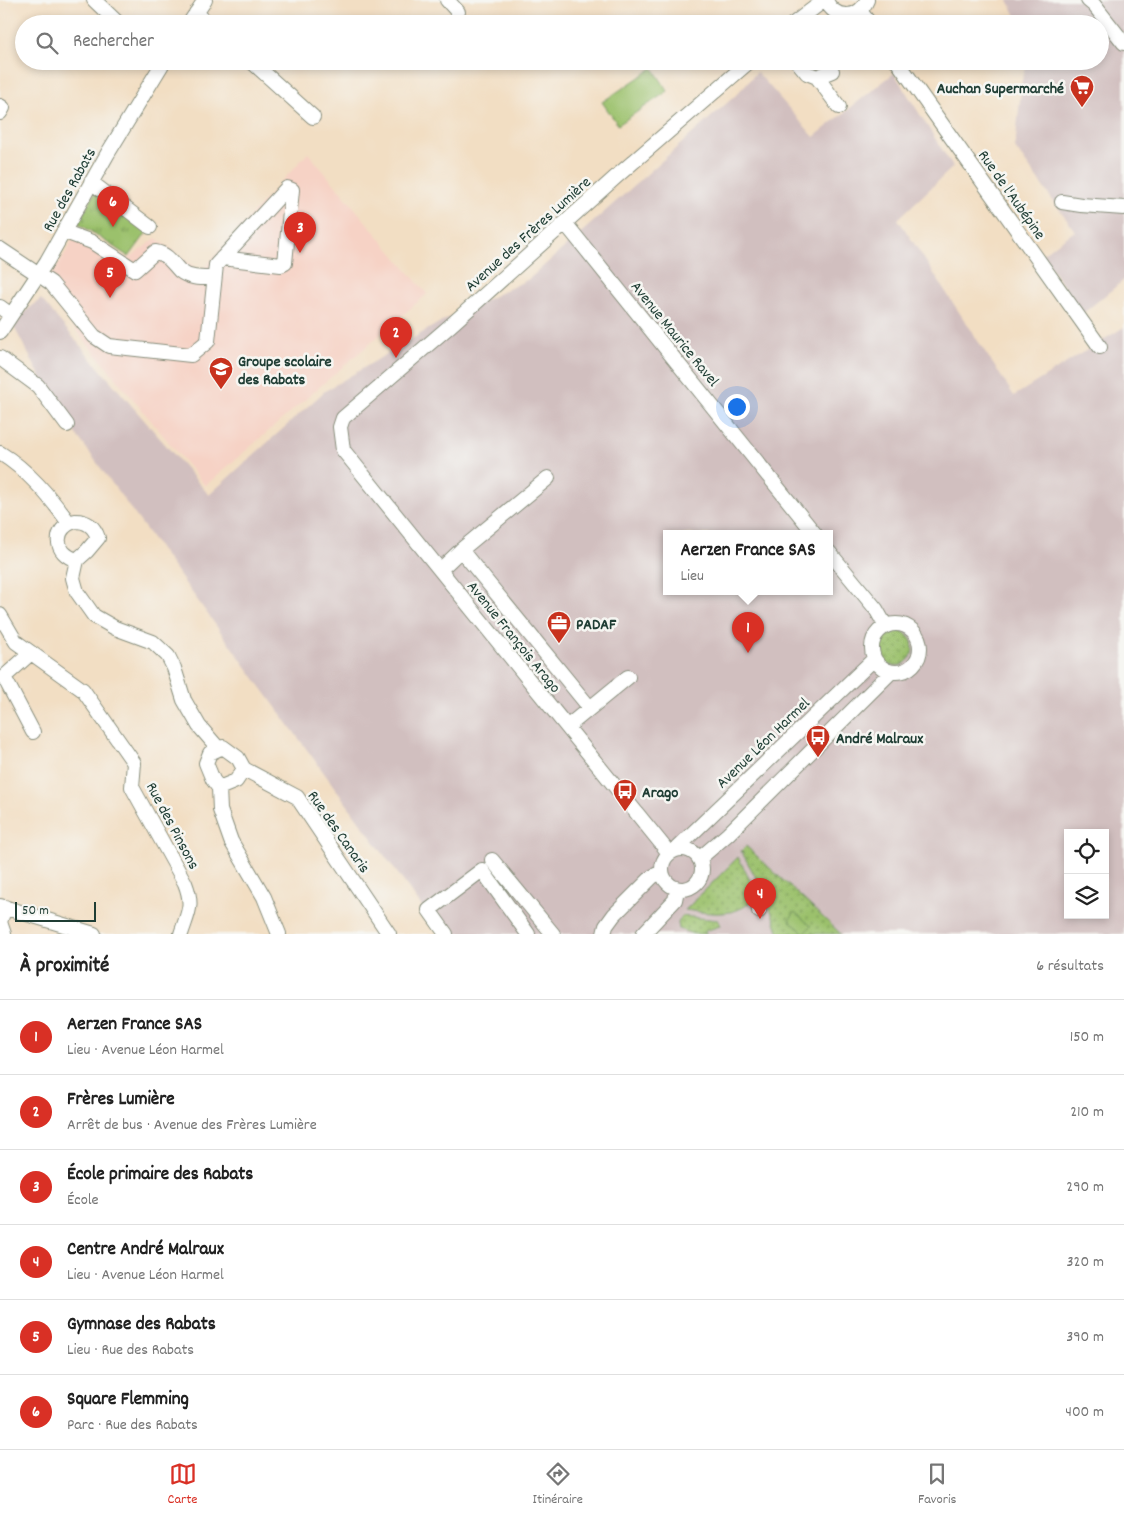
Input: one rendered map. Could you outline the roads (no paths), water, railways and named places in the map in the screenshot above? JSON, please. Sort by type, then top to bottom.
[{"type":"street","points":[[94,0],[110,15]]},
{"type":"street","points":[[194,15],[205,0]]},
{"type":"street","points":[[447,0],[458,12]]},
{"type":"street","points":[[1088,0],[1102,15]]},
{"type":"street","points":[[805,15],[826,1],[830,8],[841,15],[854,14],[864,5]]},
{"type":"street","points":[[1109,24],[1124,43]]},
{"type":"street","name":"Rue des Rabats","points":[[0,332],[6,311],[39,274],[65,232],[91,182],[156,70]]},
{"type":"street","points":[[261,70],[313,117]]},
{"type":"street","name":"Avenue des Frères Lumière","points":[[340,438],[340,427],[343,418],[740,70]]},
{"type":"street","points":[[804,70],[806,73],[817,77],[839,107]]},
{"type":"street","name":"Rue de l'Aubépine","points":[[903,70],[1100,347]]},
{"type":"street","points":[[817,77],[832,71]]},
{"type":"street","points":[[0,106],[3,108],[0,113]]},
{"type":"street","points":[[91,182],[150,227]]},
{"type":"street","points":[[0,249],[52,283],[94,336],[109,346],[191,355],[208,341],[216,265],[222,258],[287,188],[292,190],[285,263],[281,265],[222,258]]},
{"type":"street","points":[[1062,202],[1081,206],[1124,208]]},
{"type":"street","name":"Avenue Maurice Ravel","points":[[565,223],[812,530]]},
{"type":"street","points":[[65,232],[92,242],[135,270],[155,252],[161,253],[171,260],[181,272],[196,278],[214,278]]},
{"type":"street","points":[[0,358],[38,386],[67,425]]},
{"type":"street","name":"Avenue François Arago","points":[[340,438],[343,450],[567,727],[672,851]]},
{"type":"street","points":[[0,453],[18,464],[55,504],[69,524]]},
{"type":"street","points":[[440,570],[548,478]]},
{"type":"street","points":[[77,560],[63,553],[60,547],[60,534],[69,524],[81,521],[88,524],[95,531],[98,538],[88,551],[77,560],[73,578],[77,592],[94,616],[115,628],[154,642],[168,656],[174,668],[184,700],[199,726],[218,748]]},
{"type":"street","points":[[462,550],[590,708]]},
{"type":"street","points":[[833,557],[876,609],[886,625]]},
{"type":"street","name":"Rue des Pinsons","points":[[0,615],[16,642],[83,690],[134,763],[132,787],[191,897],[191,906],[181,934]]},
{"type":"street","points":[[902,624],[916,634],[920,649],[918,657],[907,670],[891,672],[884,669],[874,659],[871,652],[871,644],[874,636],[886,625],[902,624]]},
{"type":"street","points":[[31,654],[4,677],[32,732]]},
{"type":"street","name":"Avenue Léon Harmel","points":[[672,851],[874,659]]},
{"type":"street","points":[[699,859],[728,834],[891,672]]},
{"type":"street","points":[[567,727],[628,677]]},
{"type":"street","points":[[219,788],[236,781],[244,769],[238,758],[223,748],[218,748],[210,753],[206,763],[213,780],[219,788],[220,810],[231,841],[264,896],[279,934]]},
{"type":"street","name":"Rue des Canaris","points":[[244,769],[298,797],[389,934]]},
{"type":"street","points":[[689,850],[699,859],[702,865],[701,875],[698,881],[688,889],[677,890],[668,884],[661,872],[664,858],[672,851],[689,850]]},
{"type":"street","points":[[492,860],[553,934]]},
{"type":"street","points":[[446,934],[429,910],[482,870],[528,934]]},
{"type":"street","points":[[604,934],[606,926],[614,915],[652,877],[661,872]]},
{"type":"street","points":[[643,934],[675,900],[677,890]]},
{"type":"street","points":[[4,934],[0,922],[2,906],[94,934]]},
{"type":"place","name":"Auchan Supermarché","points":[[1082,108]]},
{"type":"place","name":"Square Flemming","points":[[113,227]]},
{"type":"place","name":"École primaire des Rabats","points":[[300,253]]},
{"type":"place","name":"Gymnase des Rabats","points":[[110,298]]},
{"type":"place","name":"Frères Lumière","points":[[396,358]]},
{"type":"place","name":"Groupe scolaire des Rabats","points":[[221,390]]},
{"type":"place","name":"PADAF","points":[[559,644]]},
{"type":"place","name":"Aerzen France SAS","points":[[748,653]]},
{"type":"place","name":"André Malraux","points":[[818,758]]},
{"type":"place","name":"Arago","points":[[625,812]]},
{"type":"place","name":"Centre André Malraux","points":[[760,919]]}]
